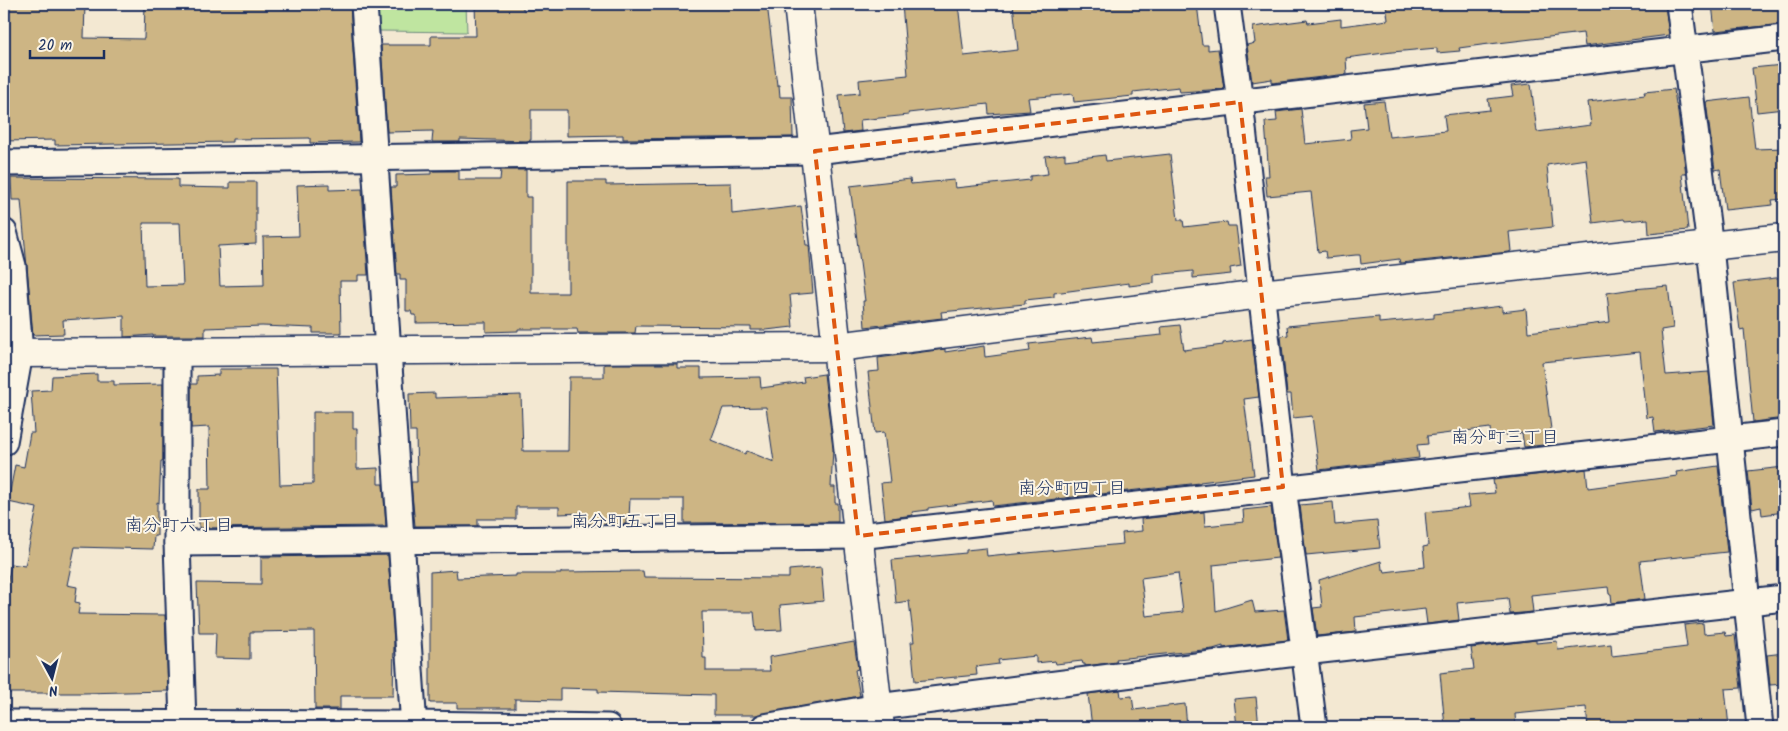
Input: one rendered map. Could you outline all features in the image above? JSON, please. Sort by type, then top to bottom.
[{"type":"street","points":[[364,4],[413,726]]},
{"type":"street","points":[[798,4],[879,717]]},
{"type":"street","points":[[1227,4],[1240,102],[1283,488],[1314,727]]},
{"type":"street","points":[[1680,4],[1710,247],[1760,727]]},
{"type":"street","points":[[4,163],[815,151],[1784,38]]},
{"type":"street","points":[[4,232],[13,266],[4,442]]},
{"type":"street","points":[[10,351],[177,352],[837,348],[1261,294],[1784,238]]},
{"type":"street","points":[[177,352],[177,543],[183,723]]},
{"type":"street","points":[[177,543],[858,536],[1784,433]]},
{"type":"street","points":[[764,727],[879,717],[1304,652],[1784,598]]},
{"type":"street","points":[[4,723],[608,727]]},
{"type":"highlighted area","points":[[1240,102],[1283,487],[858,536],[815,151]]},
{"type":"green space","points":[[376,4],[466,4],[467,32],[378,31]]},
{"type":"building","points":[[4,4],[85,4],[84,38],[144,39],[145,4],[350,4],[359,142],[310,143],[310,138],[232,139],[232,142],[55,145],[55,140],[4,141]]},
{"type":"building","points":[[475,4],[523,4],[523,10],[567,9],[567,4],[767,4],[780,97],[792,97],[793,137],[623,139],[623,135],[567,136],[567,110],[531,110],[531,140],[526,141],[460,139],[460,142],[432,142],[433,131],[387,132],[381,45],[431,45],[431,36],[476,36]]},
{"type":"building","points":[[902,4],[958,4],[964,56],[1018,50],[1013,4],[1197,4],[1202,45],[1208,45],[1208,50],[1218,49],[1224,89],[1180,92],[1179,87],[1133,92],[1133,96],[1074,102],[1073,94],[1028,98],[1030,111],[989,114],[988,104],[908,113],[909,115],[860,120],[861,131],[843,133],[839,95],[860,93],[859,80],[908,75]]},
{"type":"building","points":[[1386,4],[1627,4],[1627,8],[1665,4],[1669,35],[1585,46],[1583,33],[1459,48],[1460,51],[1437,53],[1437,48],[1392,52],[1346,58],[1347,74],[1272,83],[1272,79],[1252,82],[1247,45],[1255,43],[1253,27],[1307,20],[1308,23],[1341,19],[1341,26],[1388,20]]},
{"type":"building","points":[[1712,4],[1784,4],[1784,24],[1715,31]]},
{"type":"building","points":[[1783,65],[1784,109],[1757,112],[1752,68]]},
{"type":"building","points":[[1531,84],[1537,132],[1591,125],[1588,102],[1645,95],[1644,92],[1674,89],[1686,174],[1682,174],[1688,230],[1649,234],[1648,219],[1625,221],[1624,219],[1593,223],[1586,159],[1547,165],[1553,227],[1509,232],[1511,251],[1509,252],[1400,263],[1399,259],[1361,264],[1360,255],[1326,258],[1325,251],[1318,252],[1311,192],[1267,196],[1265,176],[1269,176],[1265,122],[1277,121],[1276,112],[1301,109],[1305,144],[1351,139],[1350,130],[1367,128],[1364,103],[1384,101],[1389,137],[1446,131],[1444,115],[1490,110],[1488,99],[1513,96],[1511,86]]},
{"type":"building","points":[[1749,97],[1755,149],[1784,148],[1784,199],[1772,200],[1773,205],[1725,210],[1720,169],[1715,170],[1706,102]]},
{"type":"building","points":[[1065,154],[1065,160],[1105,155],[1106,161],[1170,154],[1178,220],[1183,220],[1184,227],[1227,222],[1228,226],[1236,226],[1241,266],[1230,268],[1231,274],[1193,278],[1193,271],[1154,275],[1154,283],[1129,286],[1129,283],[1054,293],[1054,297],[1025,300],[1025,304],[941,312],[942,318],[865,327],[863,301],[865,301],[850,186],[910,179],[911,184],[954,180],[955,188],[1030,180],[1030,176],[1048,174],[1045,156]]},
{"type":"building","points":[[501,170],[526,170],[526,197],[531,197],[531,293],[568,293],[568,181],[606,181],[606,185],[731,183],[732,214],[801,206],[806,245],[809,245],[813,293],[790,295],[793,327],[766,330],[751,330],[751,327],[636,326],[635,333],[578,333],[577,329],[518,329],[518,331],[486,332],[486,322],[416,323],[416,315],[412,315],[411,311],[406,311],[406,280],[400,280],[400,274],[397,274],[391,187],[396,187],[396,175],[431,174],[431,171],[459,171],[459,180],[500,180]]},
{"type":"building","points":[[11,178],[178,179],[178,187],[230,188],[230,182],[256,182],[256,244],[218,246],[220,286],[264,285],[263,237],[299,236],[297,185],[329,184],[329,190],[362,189],[368,275],[358,275],[358,281],[340,281],[341,333],[313,333],[313,328],[262,326],[205,328],[205,336],[153,335],[124,337],[124,316],[63,320],[64,334],[33,335],[21,200],[12,200]],"holes":[[[143,223],[180,223],[183,285],[145,286]]]},
{"type":"building","points":[[1784,277],[1784,418],[1753,422],[1744,329],[1740,330],[1734,283]]},
{"type":"building","points":[[1668,286],[1673,328],[1661,330],[1666,375],[1709,372],[1714,425],[1655,432],[1653,417],[1647,418],[1640,352],[1542,362],[1553,444],[1524,447],[1522,433],[1491,437],[1490,428],[1427,436],[1428,444],[1417,445],[1419,458],[1319,470],[1312,416],[1293,418],[1291,394],[1287,394],[1281,336],[1288,335],[1287,326],[1379,317],[1379,323],[1434,318],[1434,314],[1502,306],[1502,312],[1526,309],[1528,332],[1610,322],[1607,293]]},
{"type":"building","points":[[1180,325],[1184,350],[1252,339],[1259,397],[1244,399],[1254,475],[1200,483],[993,506],[992,500],[928,508],[928,510],[912,512],[913,515],[885,519],[881,483],[890,482],[884,432],[875,433],[868,372],[879,371],[878,358],[945,349],[945,352],[984,346],[985,357],[1030,351],[1029,344],[1092,337],[1093,342],[1162,335],[1161,327]]},
{"type":"building","points":[[604,364],[677,364],[677,368],[701,368],[701,378],[760,377],[761,388],[804,382],[803,377],[824,374],[833,449],[831,487],[835,487],[835,503],[838,503],[838,522],[684,523],[684,499],[630,499],[629,517],[626,517],[626,524],[583,524],[583,513],[559,514],[559,507],[516,507],[516,519],[478,519],[478,526],[415,526],[411,482],[417,482],[416,432],[410,432],[409,394],[435,393],[435,398],[521,395],[523,451],[568,451],[569,377],[604,377]],"holes":[[[766,407],[774,462],[747,451],[745,454],[711,440],[723,408]]]},
{"type":"building","points":[[219,369],[276,369],[280,485],[313,484],[313,412],[353,412],[353,429],[357,429],[357,469],[378,468],[378,484],[383,484],[386,526],[199,528],[199,489],[210,489],[209,427],[191,428],[191,384],[197,384],[197,376],[219,375]]},
{"type":"building","points":[[97,374],[97,381],[114,381],[114,385],[163,384],[163,461],[161,461],[159,503],[157,502],[157,536],[154,536],[153,549],[75,547],[67,585],[77,587],[75,602],[80,603],[78,614],[165,615],[168,691],[4,693],[4,602],[11,564],[25,566],[37,508],[8,502],[15,465],[24,467],[30,433],[34,433],[31,391],[51,390],[52,376]]},
{"type":"building","points":[[1718,466],[1727,552],[1640,561],[1645,599],[1612,603],[1608,587],[1531,595],[1533,612],[1510,614],[1508,598],[1457,603],[1459,620],[1427,624],[1425,609],[1355,617],[1356,632],[1317,636],[1313,608],[1322,607],[1319,580],[1381,561],[1382,569],[1385,572],[1425,567],[1423,547],[1428,546],[1425,512],[1470,507],[1468,495],[1495,493],[1493,480],[1586,469],[1588,488],[1677,476],[1676,472]]},
{"type":"building","points":[[1784,467],[1784,512],[1762,515],[1761,507],[1752,509],[1748,471]]},
{"type":"building","points":[[1333,502],[1335,525],[1377,521],[1380,548],[1306,555],[1300,505]]},
{"type":"building","points":[[1271,507],[1278,558],[1213,565],[1216,611],[1252,600],[1255,612],[1284,610],[1288,640],[1116,659],[1117,662],[1085,666],[1082,661],[1056,664],[1055,661],[1036,663],[1036,656],[998,660],[999,664],[976,667],[977,675],[915,681],[911,642],[914,642],[909,601],[896,603],[892,560],[966,553],[966,550],[986,548],[987,556],[1123,544],[1122,533],[1142,531],[1141,519],[1204,512],[1205,526],[1244,522],[1243,510]],"holes":[[[1178,573],[1183,612],[1146,616],[1141,578]]]},
{"type":"building","points":[[388,555],[394,643],[393,696],[340,696],[340,709],[315,709],[314,631],[250,632],[250,659],[215,658],[216,633],[199,633],[197,583],[261,584],[261,557]]},
{"type":"building","points":[[821,567],[824,601],[780,605],[782,630],[756,631],[754,612],[702,612],[703,658],[706,658],[706,671],[770,671],[769,657],[854,642],[858,669],[855,670],[860,696],[757,715],[714,715],[714,695],[598,692],[598,689],[560,688],[560,700],[515,699],[515,708],[457,708],[457,703],[430,703],[430,572],[456,570],[457,578],[516,576],[516,574],[561,574],[561,572],[643,571],[644,577],[789,578],[789,570]]},
{"type":"building","points":[[1703,623],[1704,634],[1725,632],[1726,636],[1735,635],[1741,688],[1725,689],[1729,727],[1588,727],[1586,707],[1515,714],[1516,727],[1445,727],[1440,673],[1474,669],[1471,648],[1536,640],[1536,643],[1557,641],[1558,650],[1611,644],[1612,656],[1687,647],[1684,625]]},
{"type":"building","points":[[1784,653],[1784,684],[1770,685],[1767,655]]},
{"type":"building","points":[[1120,690],[1121,697],[1132,696],[1134,710],[1185,704],[1187,727],[1092,727],[1088,694]]},
{"type":"building","points":[[1256,697],[1259,727],[1237,727],[1234,699]]},
{"type":"district","name":"南分町三丁目","points":[[1505,437]]},
{"type":"district","name":"南分町四丁目","points":[[1072,488]]},
{"type":"district","name":"南分町五丁目","points":[[625,521]]},
{"type":"district","name":"南分町六丁目","points":[[179,525]]}]
